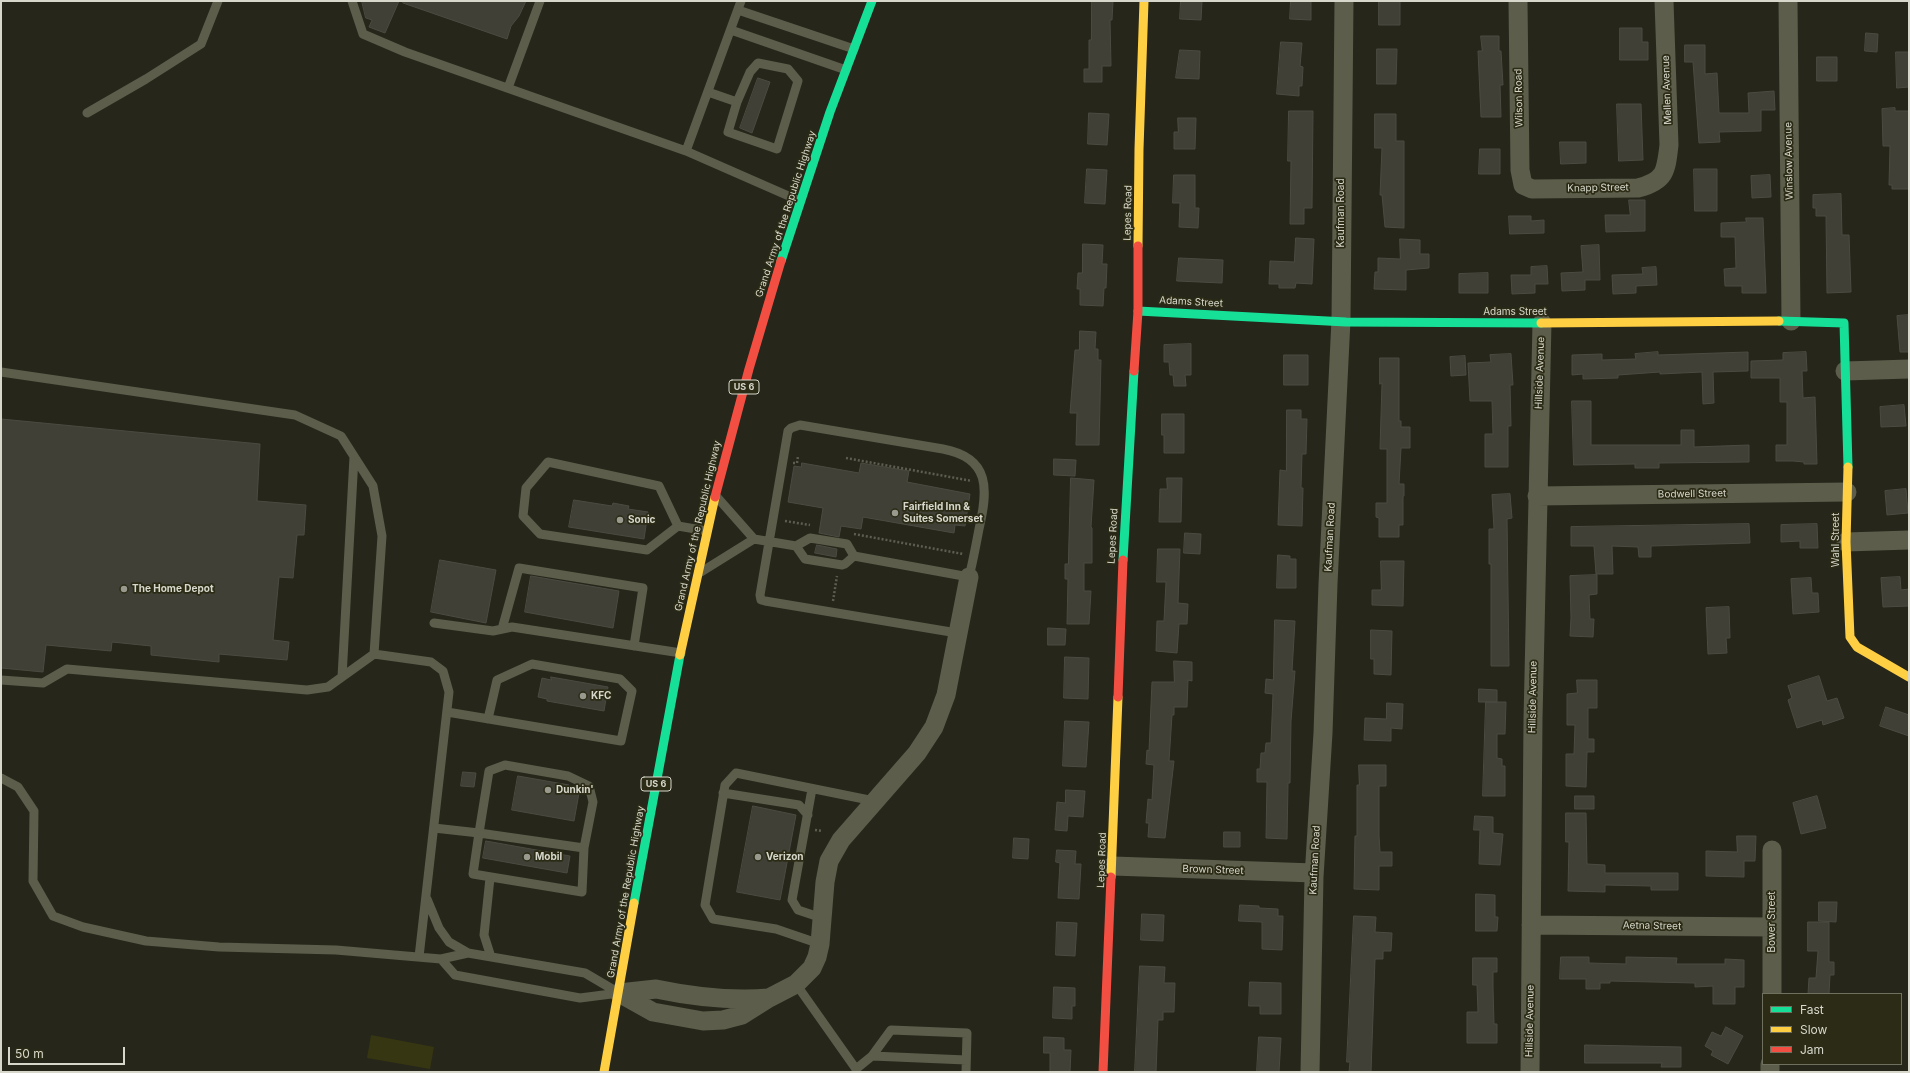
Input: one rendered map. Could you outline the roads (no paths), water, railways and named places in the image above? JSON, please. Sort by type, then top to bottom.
[{"type":"street","name":"Grand Army of the Republic Highway","points":[[604,1072],[680,653],[696,574],[715,495],[736,416],[800,201],[872,1]]},
{"type":"street","name":"Lepes Road","points":[[1103,1072],[1113,866],[1126,488],[1138,311],[1139,148],[1144,1]]},
{"type":"street","name":"Kaufman Road","points":[[1310,1072],[1314,873],[1323,733],[1340,321],[1344,1]]},
{"type":"street","name":"Wilson Road","points":[[1518,1],[1520,170],[1523,185],[1532,189]]},
{"type":"street","name":"Mellen Avenue","points":[[1661,177],[1667,166],[1669,145],[1664,1]]},
{"type":"street","name":"Winslow Avenue","points":[[1788,1],[1791,321]]},
{"type":"street","name":"Knapp Street","points":[[1532,189],[1638,188],[1653,184],[1661,177]]},
{"type":"street","name":"Adams Street","points":[[1138,311],[1340,321],[1542,323],[1791,321],[1844,323],[1845,371]]},
{"type":"street","name":"Hillside Avenue","points":[[1530,1072],[1537,496],[1542,323]]},
{"type":"street","points":[[1845,371],[1909,369]]},
{"type":"street","name":"Wahl Street","points":[[1845,371],[1848,448],[1846,542],[1850,637],[1857,647],[1909,677]]},
{"type":"street","name":"Bodwell Street","points":[[1537,496],[1847,492]]},
{"type":"street","points":[[1846,542],[1909,540]]},
{"type":"street","points":[[619,993],[656,989],[734,1000],[769,998],[796,984],[812,968],[817,957],[820,944],[825,882],[829,861],[841,840],[917,753],[934,727],[946,695],[957,634],[970,577]]},
{"type":"street","name":"Bower Street","points":[[1772,850],[1772,993]]},
{"type":"street","name":"Brown Street","points":[[1113,866],[1314,873]]},
{"type":"street","name":"Aetna Street","points":[[1531,925],[1772,927]]},
{"type":"lane","points":[[87,113],[146,79],[201,44],[218,1]]},
{"type":"lane","points":[[352,1],[363,34],[405,52],[686,151],[800,201]]},
{"type":"lane","points":[[508,88],[540,1]]},
{"type":"lane","points":[[686,151],[740,6],[854,49]]},
{"type":"lane","points":[[731,30],[846,70]]},
{"type":"lane","points":[[758,63],[788,69],[798,81],[777,149],[728,132],[737,102],[750,72],[758,63]]},
{"type":"lane","points":[[708,92],[737,102]]},
{"type":"lane","points":[[1,372],[295,415],[340,436],[373,486],[382,536],[374,654]]},
{"type":"lane","points":[[715,495],[754,539],[769,542],[796,546],[810,538],[847,544],[854,556],[970,577],[985,503],[984,481],[974,464],[966,456],[959,452],[943,449],[800,425],[791,428],[788,431],[769,542],[760,595],[761,600],[957,634]]},
{"type":"lane","points":[[342,677],[354,457]]},
{"type":"lane","points":[[678,526],[659,486],[548,462],[526,488],[523,516],[540,534],[647,550],[678,526],[707,530]]},
{"type":"lane","points":[[696,574],[754,539]]},
{"type":"lane","points":[[796,546],[805,559],[842,565],[854,556]]},
{"type":"lane","points":[[502,629],[519,568],[643,588],[634,646]]},
{"type":"lane","points":[[434,623],[493,631],[512,627],[680,653]]},
{"type":"lane","points":[[1,680],[43,682],[67,669],[307,690],[328,687],[374,654],[431,662],[443,671],[449,692],[427,898],[419,957]]},
{"type":"lane","points":[[447,712],[488,719],[621,741],[632,691],[620,679],[532,664],[497,680],[488,719]]},
{"type":"lane","points":[[505,765],[568,776],[589,786],[593,802],[584,848],[582,892],[473,874],[479,833],[489,771],[505,765]]},
{"type":"lane","points":[[820,944],[776,929],[714,919],[705,906],[724,785],[736,773],[874,801]]},
{"type":"lane","points":[[1,778],[18,787],[34,811],[33,881],[53,916],[83,927],[146,941],[219,947],[336,950],[441,959],[468,953]]},
{"type":"lane","points":[[812,789],[792,900],[798,910],[822,918]]},
{"type":"lane","points":[[723,793],[799,805],[808,815]]},
{"type":"lane","points":[[434,828],[584,848]]},
{"type":"lane","points":[[490,878],[484,935],[491,958]]},
{"type":"lane","points":[[427,898],[439,928],[449,942],[468,953],[585,973],[619,993]]},
{"type":"lane","points":[[441,959],[455,975],[580,998],[619,993]]},
{"type":"lane","points":[[796,984],[856,1071],[872,1056],[890,1030],[967,1033],[966,1072]]},
{"type":"lane","points":[[872,1056],[966,1060]]},
{"type":"place","name":"Fairfield Inn & Suites Somerset","points":[[895,513]]},
{"type":"place","name":"Sonic","points":[[620,520]]},
{"type":"place","name":"The Home Depot","points":[[124,589]]},
{"type":"place","name":"KFC","points":[[583,696]]},
{"type":"place","name":"Dunkin'","points":[[548,790]]},
{"type":"place","name":"Mobil","points":[[527,857]]},
{"type":"place","name":"Verizon","points":[[758,857]]}]
